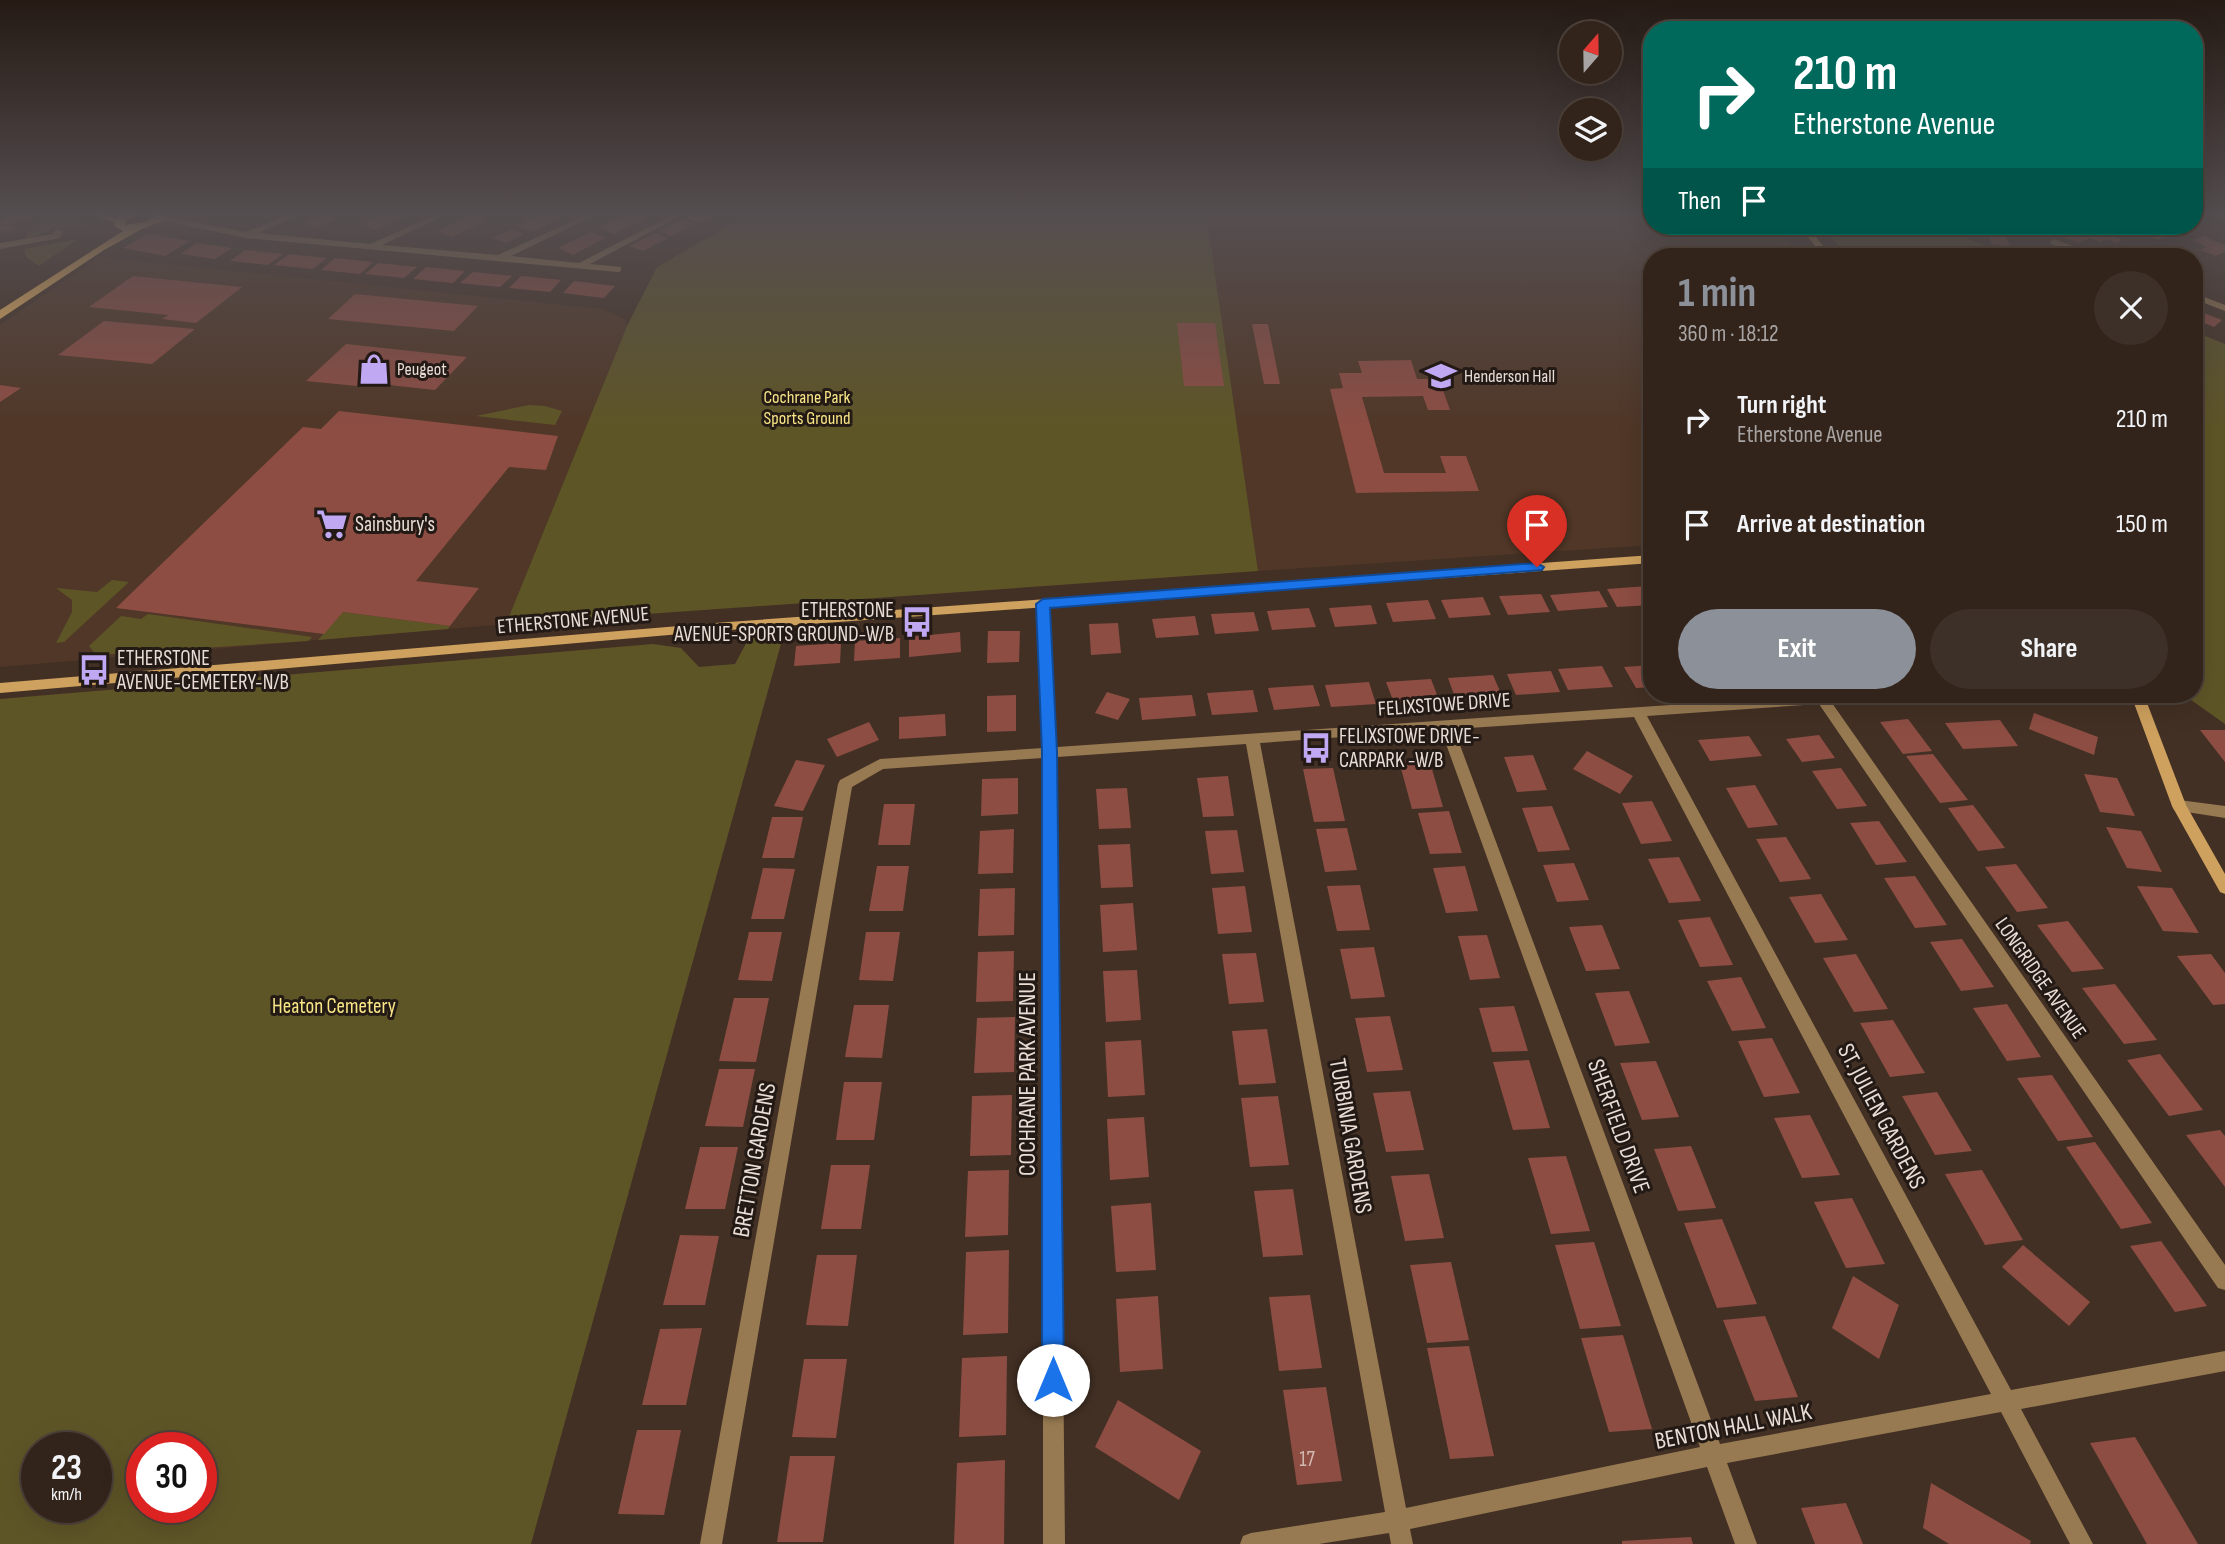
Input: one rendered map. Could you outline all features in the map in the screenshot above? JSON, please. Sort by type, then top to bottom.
[{"type":"main road","points":[[0,303],[28,284]]},
{"type":"main road","points":[[0,315],[46,284]]},
{"type":"street","points":[[2203,299],[2225,308]]},
{"type":"street","name":"ETHERSTONE AVENUE","points":[[0,688],[715,627],[1643,560]]},
{"type":"street","name":"COCHRANE PARK AVENUE","points":[[1043,604],[1049,752],[1054,1544]]},
{"type":"street","name":"FELIXSTOWE DRIVE","points":[[845,784],[880,764],[1761,703]]},
{"type":"street","name":"LONGRIDGE AVENUE","points":[[1825,703],[2225,1281]]},
{"type":"street","points":[[2140,703],[2179,806],[2225,888]]},
{"type":"street","name":"ST. JULIEN GARDENS","points":[[1639,711],[2082,1544]]},
{"type":"street","name":"SHERFIELD DRIVE","points":[[1446,725],[1746,1544]]},
{"type":"street","name":"TURBINIA GARDENS","points":[[1252,738],[1402,1544]]},
{"type":"street","name":"BRETTON GARDENS","points":[[711,1544],[845,784]]},
{"type":"street","points":[[2179,806],[2225,812]]},
{"type":"street","name":"BENTON HALL WALK","points":[[1251,1544],[1398,1521],[1714,1455],[2225,1361]]},
{"type":"shaded area","points":[[60,284],[361,284],[601,309],[624,319],[627,326],[506,624],[0,667],[0,325]]},
{"type":"shaded area","name":"Henderson Hall","points":[[1216,284],[1643,284],[1643,546],[1258,571]]},
{"type":"green space","name":"Cochrane Park Sports Ground","points":[[648,284],[1216,284],[1258,571],[506,624],[627,326]]},
{"type":"green space","points":[[2203,335],[2225,344],[2225,724],[2195,703],[2203,703]]},
{"type":"green space","points":[[529,405],[562,411],[555,425],[476,416]]},
{"type":"green space","points":[[112,580],[129,582],[64,642],[56,643],[72,612],[72,600],[56,588],[97,592]]},
{"type":"green space","points":[[343,612],[450,626],[448,629],[318,640]]},
{"type":"green space","points":[[148,614],[312,637],[308,641],[96,655],[89,646],[121,616],[141,619]]},
{"type":"green space","name":"Heaton Cemetery","points":[[784,633],[531,1544],[0,1544],[0,699],[653,644],[681,648],[699,667],[735,664],[750,636]]},
{"type":"building","points":[[122,284],[213,284],[242,287],[196,323],[162,319],[168,315],[89,307]]},
{"type":"building","points":[[471,284],[503,284],[500,287]]},
{"type":"building","points":[[513,284],[557,284],[550,292],[509,288]]},
{"type":"building","points":[[571,284],[615,286],[604,298],[563,293]]},
{"type":"building","points":[[355,294],[478,306],[454,331],[328,319]]},
{"type":"building","points":[[2203,313],[2222,320],[2214,327],[2203,323]]},
{"type":"building","points":[[104,321],[195,329],[152,364],[58,355]]},
{"type":"building","points":[[1177,323],[1215,323],[1224,386],[1184,386]]},
{"type":"building","points":[[1252,324],[1268,324],[1280,384],[1264,384]]},
{"type":"building","points":[[346,344],[467,357],[435,390],[361,382],[357,386],[306,381]]},
{"type":"building","points":[[1411,360],[1417,379],[1439,379],[1450,410],[1428,410],[1423,396],[1362,397],[1384,473],[1446,473],[1440,456],[1466,456],[1479,491],[1356,493],[1330,389],[1343,388],[1339,373],[1362,373],[1358,361]]},
{"type":"building","points":[[0,385],[21,388],[0,402]]},
{"type":"building","name":"Sainsbury's","points":[[339,411],[558,436],[546,470],[509,467],[416,581],[479,588],[450,626],[343,612],[324,634],[116,608],[303,427],[321,429]]},
{"type":"building","points":[[1643,586],[1643,606],[1617,607],[1607,589]]},
{"type":"building","points":[[1599,591],[1608,607],[1558,611],[1550,595]]},
{"type":"building","points":[[1541,594],[1550,612],[1508,615],[1499,596]]},
{"type":"building","points":[[1483,597],[1491,615],[1449,618],[1441,600]]},
{"type":"building","points":[[1428,600],[1436,619],[1393,622],[1386,603]]},
{"type":"building","points":[[1371,605],[1377,624],[1335,627],[1329,608]]},
{"type":"building","points":[[1309,608],[1316,627],[1272,630],[1267,611]]},
{"type":"building","points":[[1254,612],[1259,631],[1215,634],[1211,614]]},
{"type":"building","points":[[1195,616],[1199,635],[1156,638],[1152,619]]},
{"type":"building","points":[[1118,623],[1121,653],[1091,655],[1089,624]]},
{"type":"building","points":[[988,631],[1020,631],[1019,662],[987,663]]},
{"type":"building","points":[[960,632],[961,652],[909,657],[909,637]]},
{"type":"building","points":[[900,638],[900,658],[854,661],[855,641]]},
{"type":"building","points":[[841,643],[840,663],[794,666],[796,646]]},
{"type":"building","points":[[1602,666],[1613,687],[1568,690],[1558,669]]},
{"type":"building","points":[[1643,666],[1643,688],[1636,688],[1624,667]]},
{"type":"building","points":[[1551,671],[1560,692],[1516,695],[1507,674]]},
{"type":"building","points":[[1493,675],[1502,696],[1456,700],[1448,678]]},
{"type":"building","points":[[1431,679],[1439,700],[1394,703],[1386,682]]},
{"type":"building","points":[[1369,682],[1376,704],[1331,707],[1325,685]]},
{"type":"building","points":[[1313,685],[1320,706],[1274,710],[1268,688]]},
{"type":"building","points":[[1253,690],[1258,712],[1212,715],[1207,693]]},
{"type":"building","points":[[1107,692],[1130,699],[1118,720],[1095,713]]},
{"type":"building","points":[[1016,695],[1016,731],[987,732],[987,696]]},
{"type":"building","points":[[1192,695],[1196,716],[1142,720],[1139,698]]},
{"type":"building","points":[[2034,713],[2098,737],[2094,755],[2029,729]]},
{"type":"building","points":[[945,714],[946,736],[899,739],[899,717]]},
{"type":"building","points":[[1908,719],[1932,751],[1903,754],[1880,722]]},
{"type":"building","points":[[2000,720],[2018,746],[1963,749],[1945,723]]},
{"type":"building","points":[[869,722],[879,740],[837,757],[827,739]]},
{"type":"building","points":[[2200,730],[2225,730],[2225,762]]},
{"type":"building","points":[[1819,735],[1835,758],[1802,762],[1786,739]]},
{"type":"building","points":[[1749,736],[1762,756],[1710,761],[1698,740]]},
{"type":"building","points":[[1587,751],[1633,776],[1620,794],[1573,769]]},
{"type":"building","points":[[1933,754],[1968,800],[1940,803],[1906,756]]},
{"type":"building","points":[[1533,755],[1547,790],[1517,792],[1504,757]]},
{"type":"building","points":[[1429,759],[1443,807],[1412,809],[1399,761]]},
{"type":"building","points":[[796,760],[825,765],[803,811],[774,806]]},
{"type":"building","points":[[1333,768],[1345,821],[1314,822],[1303,769]]},
{"type":"building","points":[[1841,768],[1867,806],[1837,809],[1812,771]]},
{"type":"building","points":[[2084,774],[2117,778],[2135,816],[2100,812]]},
{"type":"building","points":[[1228,776],[1234,816],[1203,817],[1197,778]]},
{"type":"building","points":[[1018,778],[1018,814],[981,816],[982,779]]},
{"type":"building","points":[[1755,785],[1778,825],[1748,828],[1726,788]]},
{"type":"building","points":[[1127,788],[1131,828],[1099,829],[1096,789]]},
{"type":"building","points":[[1652,801],[1672,841],[1641,844],[1622,803]]},
{"type":"building","points":[[884,804],[915,804],[910,845],[878,845]]},
{"type":"building","points":[[1973,805],[2005,848],[1978,851],[1948,808]]},
{"type":"building","points":[[1552,806],[1570,850],[1538,852],[1522,808]]},
{"type":"building","points":[[1449,811],[1462,853],[1430,854],[1418,813]]},
{"type":"building","points":[[772,817],[803,817],[794,858],[762,858]]},
{"type":"building","points":[[1879,821],[1907,862],[1876,865],[1850,823]]},
{"type":"building","points":[[2106,827],[2141,831],[2162,872],[2127,868]]},
{"type":"building","points":[[1347,828],[1357,870],[1325,872],[1316,829]]},
{"type":"building","points":[[1014,829],[1013,873],[978,874],[980,831]]},
{"type":"building","points":[[1237,830],[1244,872],[1211,874],[1205,831]]},
{"type":"building","points":[[1786,837],[1811,879],[1780,882],[1756,839]]},
{"type":"building","points":[[1130,844],[1133,887],[1101,888],[1098,845]]},
{"type":"building","points":[[1679,857],[1701,901],[1669,903],[1648,859]]},
{"type":"building","points":[[1574,863],[1589,900],[1557,902],[1543,865]]},
{"type":"building","points":[[2016,864],[2048,908],[2017,912],[1985,867]]},
{"type":"building","points":[[877,866],[909,866],[903,911],[869,911]]},
{"type":"building","points":[[1465,866],[1478,911],[1446,913],[1433,868]]},
{"type":"building","points":[[763,868],[795,869],[784,919],[751,919]]},
{"type":"building","points":[[1915,876],[1947,925],[1915,928],[1884,878]]},
{"type":"building","points":[[1360,885],[1370,930],[1337,931],[1327,886]]},
{"type":"building","points":[[1245,886],[1252,932],[1218,934],[1212,888]]},
{"type":"building","points":[[2137,886],[2172,888],[2199,933],[2163,931]]},
{"type":"building","points":[[1015,888],[1014,935],[978,936],[980,889]]},
{"type":"building","points":[[1821,894],[1848,940],[1815,943],[1789,897]]},
{"type":"building","points":[[1133,903],[1137,950],[1103,952],[1100,905]]},
{"type":"building","points":[[1710,917],[1733,965],[1700,967],[1678,920]]},
{"type":"building","points":[[2068,921],[2104,969],[2072,972],[2037,925]]},
{"type":"building","points":[[1602,925],[1620,969],[1586,971],[1569,927]]},
{"type":"building","points":[[749,932],[782,932],[772,981],[738,980]]},
{"type":"building","points":[[866,932],[900,932],[893,981],[859,980]]},
{"type":"building","points":[[1487,935],[1500,978],[1470,980],[1458,936]]},
{"type":"building","points":[[1962,939],[1994,987],[1961,991],[1930,942]]},
{"type":"building","points":[[1374,947],[1385,997],[1351,999],[1340,949]]},
{"type":"building","points":[[1014,951],[1013,1001],[976,1002],[978,952]]},
{"type":"building","points":[[1256,953],[1264,1002],[1229,1004],[1222,954]]},
{"type":"building","points":[[1856,954],[1888,1009],[1854,1012],[1823,958]]},
{"type":"building","points":[[2211,954],[2225,973],[2225,1004],[2213,1005],[2177,956]]},
{"type":"building","points":[[1137,970],[1141,1020],[1106,1022],[1103,971]]},
{"type":"building","points":[[1741,977],[1766,1028],[1732,1031],[1707,981]]},
{"type":"building","points":[[2115,984],[2157,1040],[2124,1044],[2082,988]]},
{"type":"building","points":[[1629,991],[1650,1043],[1615,1046],[1595,993]]},
{"type":"building","points":[[734,998],[769,998],[756,1062],[719,1061]]},
{"type":"building","points":[[2007,1004],[2041,1057],[2007,1061],[1973,1008]]},
{"type":"building","points":[[854,1005],[889,1005],[882,1058],[845,1057]]},
{"type":"building","points":[[1514,1006],[1528,1051],[1492,1052],[1479,1008]]},
{"type":"building","points":[[1390,1016],[1403,1070],[1367,1072],[1355,1018]]},
{"type":"building","points":[[1015,1017],[1014,1072],[974,1073],[977,1018]]},
{"type":"building","points":[[1893,1020],[1925,1073],[1890,1077],[1860,1023]]},
{"type":"building","points":[[1267,1029],[1276,1083],[1239,1085],[1232,1031]]},
{"type":"building","points":[[1772,1038],[1800,1093],[1764,1097],[1738,1041]]},
{"type":"building","points":[[1141,1040],[1145,1095],[1108,1097],[1105,1042]]},
{"type":"building","points":[[2160,1054],[2203,1110],[2169,1116],[2127,1060]]},
{"type":"building","points":[[1529,1060],[1550,1128],[1513,1130],[1493,1062]]},
{"type":"building","points":[[1656,1061],[1679,1117],[1642,1120],[1620,1063]]},
{"type":"building","points":[[719,1069],[755,1069],[743,1127],[705,1126]]},
{"type":"building","points":[[2052,1075],[2093,1137],[2058,1141],[2017,1078]]},
{"type":"building","points":[[844,1082],[882,1082],[874,1140],[836,1140]]},
{"type":"building","points":[[1410,1091],[1424,1150],[1386,1152],[1373,1093]]},
{"type":"building","points":[[1937,1092],[1972,1151],[1935,1155],[1902,1096]]},
{"type":"building","points":[[1012,1095],[1011,1155],[970,1156],[972,1096]]},
{"type":"building","points":[[1278,1096],[1289,1165],[1250,1167],[1241,1098]]},
{"type":"building","points":[[1810,1115],[1840,1175],[1802,1178],[1774,1118]]},
{"type":"building","points":[[1144,1117],[1149,1177],[1110,1180],[1107,1119]]},
{"type":"building","points":[[2220,1130],[2225,1136],[2225,1187],[2186,1135]]},
{"type":"building","points":[[2095,1142],[2152,1223],[2121,1229],[2066,1147]]},
{"type":"building","points":[[1691,1146],[1716,1208],[1678,1211],[1654,1149]]},
{"type":"building","points":[[700,1147],[738,1147],[725,1209],[685,1209]]},
{"type":"building","points":[[1566,1156],[1590,1231],[1551,1234],[1528,1158]]},
{"type":"building","points":[[831,1165],[870,1165],[861,1229],[821,1229]]},
{"type":"building","points":[[1009,1170],[1008,1235],[965,1237],[968,1171]]},
{"type":"building","points":[[1982,1170],[2023,1240],[1985,1245],[1945,1174]]},
{"type":"building","points":[[1429,1174],[1444,1238],[1405,1241],[1391,1176]]},
{"type":"building","points":[[1293,1189],[1303,1255],[1263,1257],[1254,1191]]},
{"type":"building","points":[[1852,1198],[1885,1264],[1846,1268],[1814,1202]]},
{"type":"building","points":[[1151,1203],[1156,1270],[1116,1272],[1111,1206]]},
{"type":"building","points":[[1722,1219],[1757,1304],[1717,1308],[1684,1223]]},
{"type":"building","points":[[680,1235],[719,1236],[705,1305],[663,1305]]},
{"type":"building","points":[[2161,1241],[2207,1306],[2175,1312],[2130,1246]]},
{"type":"building","points":[[1594,1242],[1621,1326],[1580,1329],[1555,1245]]},
{"type":"building","points":[[2023,1245],[2090,1302],[2069,1326],[2002,1267]]},
{"type":"building","points":[[1009,1250],[1008,1333],[963,1335],[966,1252]]},
{"type":"building","points":[[817,1255],[857,1255],[848,1326],[806,1325]]},
{"type":"building","points":[[1451,1262],[1469,1340],[1427,1343],[1410,1265]]},
{"type":"building","points":[[1853,1276],[1899,1305],[1879,1359],[1832,1328]]},
{"type":"building","points":[[1310,1295],[1322,1368],[1279,1371],[1269,1297]]},
{"type":"building","points":[[1158,1296],[1163,1369],[1120,1372],[1116,1299]]},
{"type":"building","points":[[1765,1316],[1798,1397],[1755,1401],[1723,1320]]},
{"type":"building","points":[[702,1328],[686,1405],[642,1405],[660,1329]]},
{"type":"building","points":[[1623,1335],[1652,1429],[1609,1432],[1581,1338]]},
{"type":"building","points":[[1469,1346],[1494,1456],[1450,1459],[1427,1348]]},
{"type":"building","points":[[1007,1356],[1006,1435],[959,1437],[962,1358]]},
{"type":"building","points":[[804,1359],[847,1359],[836,1438],[792,1437]]},
{"type":"building","points":[[1326,1387],[1342,1481],[1297,1485],[1283,1390]]},
{"type":"building","points":[[1118,1400],[1201,1451],[1179,1500],[1095,1447]]},
{"type":"building","points":[[637,1430],[681,1430],[664,1515],[618,1514]]},
{"type":"building","points":[[2135,1437],[2198,1544],[2147,1544],[2090,1443]]},
{"type":"building","points":[[790,1456],[835,1456],[823,1542],[777,1542]]},
{"type":"building","points":[[1005,1460],[1004,1544],[954,1544],[957,1463]]},
{"type":"building","points":[[1931,1483],[2031,1541],[2030,1544],[1949,1544],[1923,1528]]},
{"type":"building","points":[[1846,1503],[1863,1544],[1815,1544],[1801,1508]]},
{"type":"building","points":[[1691,1537],[1693,1544],[1622,1544],[1622,1541]]},
{"type":"place","name":"Peugeot","points":[[374,369]]},
{"type":"place","name":"Henderson Hall","points":[[1441,376]]},
{"type":"place","name":"Sainsbury's","points":[[332,524]]},
{"type":"place","name":"ETHERSTONE AVENUE-SPORTS GROUND-W/B","points":[[917,622]]},
{"type":"place","name":"ETHERSTONE AVENUE-CEMETERY-N/B","points":[[94,670]]},
{"type":"place","name":"FELIXSTOWE DRIVE- CARPARK -W/B","points":[[1316,748]]},
{"type":"route","points":[[1053,1380],[1049,752],[1043,604],[1537,567]]}]
